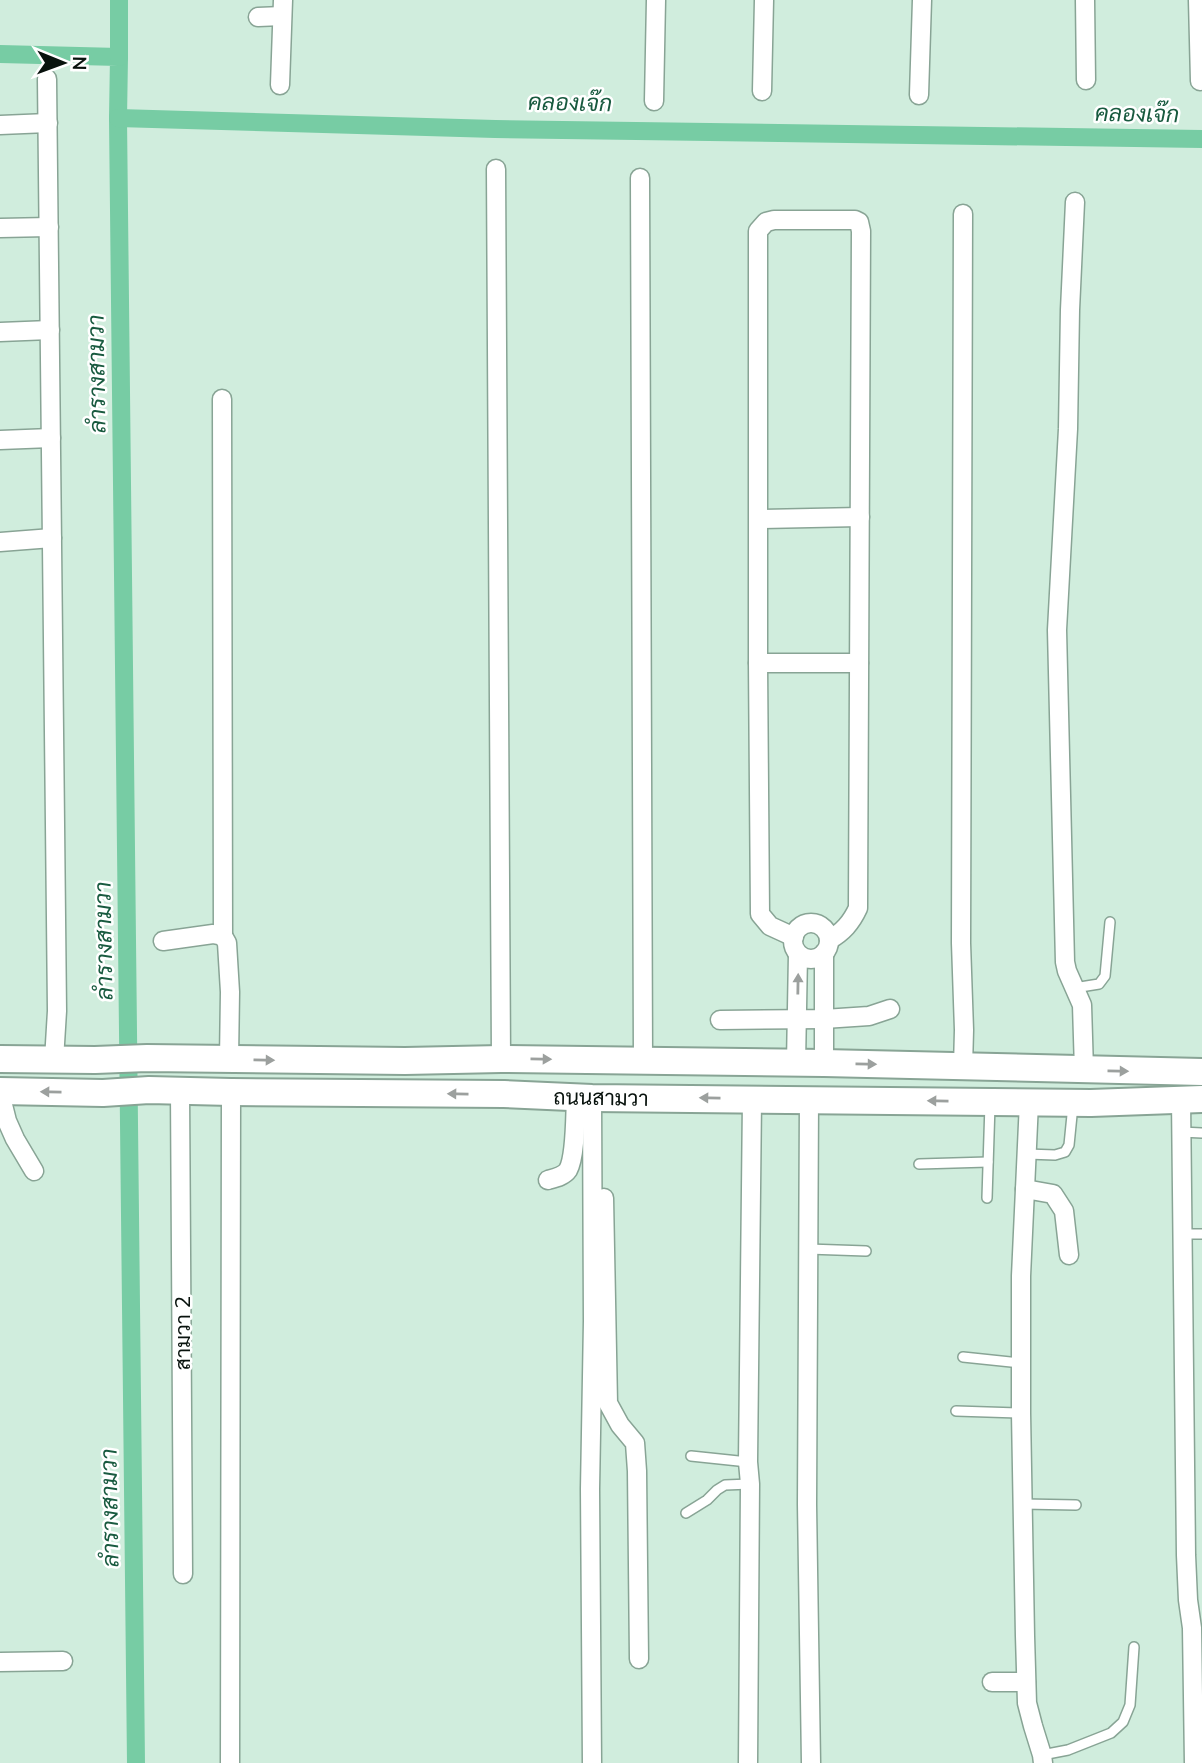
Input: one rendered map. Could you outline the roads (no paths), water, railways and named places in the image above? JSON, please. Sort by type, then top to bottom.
[{"type":"street","points":[[654,101],[656,0]]},
{"type":"street","points":[[762,91],[764,0]]},
{"type":"street","points":[[919,95],[922,0]]},
{"type":"street","points":[[1085,0],[1086,80]]},
{"type":"street","points":[[1198,0],[1200,81]]},
{"type":"street","points":[[258,17],[282,8],[280,85]]},
{"type":"street","points":[[47,79],[57,1011],[54,1060]]},
{"type":"street","points":[[0,125],[47,123]]},
{"type":"street","points":[[496,169],[501,1059]]},
{"type":"street","points":[[640,178],[643,1060]]},
{"type":"street","points":[[1075,202],[1068,429],[1057,629],[1065,962],[1082,1005],[1084,1070]]},
{"type":"street","points":[[957,1067],[953,1030],[962,981],[963,214]]},
{"type":"street","points":[[774,220],[855,220],[861,226],[858,908],[843,932],[816,958],[807,958],[760,914],[759,519],[758,232],[762,226],[774,220]]},
{"type":"street","points":[[0,228],[49,227]]},
{"type":"street","points":[[0,332],[50,330]]},
{"type":"street","points":[[222,399],[223,936],[227,943],[230,992],[229,1059]]},
{"type":"street","points":[[0,440],[51,438]]},
{"type":"street","points":[[759,519],[860,517]]},
{"type":"street","points":[[0,541],[52,538]]},
{"type":"street","points":[[758,663],[859,663]]},
{"type":"street","points":[[796,1063],[797,930],[804,924],[812,923],[820,925],[826,931],[824,1063]]},
{"type":"street","points":[[163,942],[213,934],[223,936]]},
{"type":"street","points":[[720,1020],[824,1019],[869,1016],[890,1009]]},
{"type":"street","name":"ถนนสามวา","points":[[0,1059],[405,1062],[501,1059],[643,1060],[1202,1072]]},
{"type":"street","points":[[402,1093],[405,1062]]},
{"type":"street","name":"ถนนสามวา","points":[[0,1092],[103,1093],[149,1090],[1073,1103],[1191,1099]]},
{"type":"street","name":"สามวา 2","points":[[180,1091],[183,1574]]},
{"type":"street","points":[[0,1092],[7,1121],[34,1171]]},
{"type":"street","points":[[230,1092],[230,1763]]},
{"type":"street","points":[[548,1180],[562,1175],[568,1169],[590,1097]]},
{"type":"street","points":[[590,1097],[608,1403],[620,1425],[635,1443],[639,1659]]},
{"type":"street","points":[[590,1097],[593,1321],[590,1489],[592,1763]]},
{"type":"street","points":[[748,1763],[752,1099]]},
{"type":"street","points":[[1191,1099],[1181,1132],[1186,1555],[1192,1628],[1194,1763]]},
{"type":"street","points":[[808,1100],[807,1504],[811,1763]]},
{"type":"street","points":[[1029,1102],[1021,1276],[1026,1682],[1027,1703],[1043,1759]]},
{"type":"street","points":[[1025,1189],[1053,1194],[1064,1211],[1069,1255]]},
{"type":"street","points":[[0,1662],[63,1661]]},
{"type":"street","points":[[992,1682],[1026,1682]]},
{"type":"lane","points":[[1074,988],[1100,984],[1105,976],[1110,922]]},
{"type":"lane","points":[[987,1198],[990,1102]]},
{"type":"lane","points":[[1026,1154],[1065,1152],[1069,1145],[1073,1103]]},
{"type":"lane","points":[[1181,1132],[1202,1132]]},
{"type":"lane","points":[[919,1164],[988,1162]]},
{"type":"lane","points":[[1182,1234],[1202,1234]]},
{"type":"lane","points":[[808,1249],[866,1251]]},
{"type":"lane","points":[[962,1357],[1021,1363]]},
{"type":"lane","points":[[957,1411],[1021,1413]]},
{"type":"lane","points":[[691,1456],[748,1462]]},
{"type":"lane","points":[[686,1513],[725,1485],[750,1484]]},
{"type":"lane","points":[[1023,1504],[1076,1505]]},
{"type":"lane","points":[[1043,1759],[1111,1733],[1123,1722],[1130,1705],[1135,1647]]},
{"type":"waterway","points":[[119,0],[119,57]]},
{"type":"waterway","name":"ลำรางสามวา","points":[[0,54],[119,57],[136,1763]]},
{"type":"waterway","name":"คลองเจ๊ก","points":[[118,118],[495,129],[1202,139]]}]
